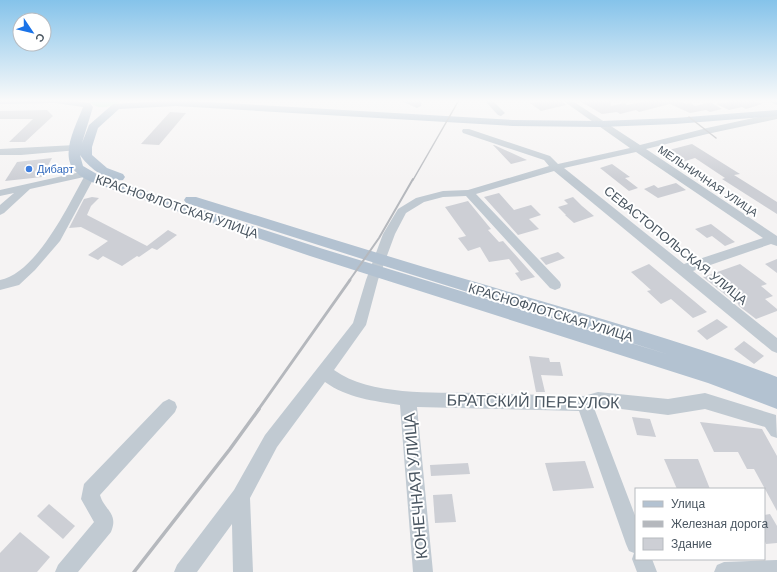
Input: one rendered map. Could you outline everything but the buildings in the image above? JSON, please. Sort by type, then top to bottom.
[{"type":"main road","name":"КРАСНОФЛОТСКАЯ УЛИЦА","points":[[82,127],[75,148],[74,158],[76,165],[88,175],[121,188],[319,247]]},
{"type":"main road","points":[[93,127],[86,147],[86,155],[90,161],[103,171],[319,247],[396,270]]},
{"type":"main road","name":"КРАСНОФЛОТСКАЯ УЛИЦА","points":[[396,270],[680,351],[738,370],[777,386]]},
{"type":"main road","name":"КРАСНОФЛОТСКАЯ УЛИЦА","points":[[396,270],[709,375],[777,400]]},
{"type":"street","name":"МЕЛЬНИЧНАЯ УЛИЦА","points":[[605,127],[775,240]]},
{"type":"street","points":[[184,572],[241,497],[271,441],[359,325],[372,280],[388,234],[402,211],[420,200],[442,194],[470,193],[556,166],[588,161],[726,127]]},
{"type":"street","name":"СЕВАСТОПОЛЬСКАЯ УЛИЦА","points":[[466,131],[548,158],[777,347]]},
{"type":"street","points":[[0,152],[75,148]]},
{"type":"street","points":[[0,194],[26,187],[88,175]]},
{"type":"street","points":[[0,285],[14,282],[31,267],[56,238],[88,175]]},
{"type":"street","points":[[0,211],[26,187]]},
{"type":"street","points":[[470,193],[555,285]]},
{"type":"street","points":[[682,270],[775,240]]},
{"type":"street","name":"БРАТСКИЙ ПЕРЕУЛОК","points":[[323,371],[338,382],[359,391],[408,399],[584,404],[598,399],[668,407],[705,402],[774,425]]},
{"type":"street","name":"КОНЕЧНАЯ УЛИЦА","points":[[408,399],[423,572]]},
{"type":"street","points":[[584,404],[635,541]]},
{"type":"street","points":[[65,572],[104,526],[104,520],[90,499],[90,494],[169,407]]},
{"type":"street","points":[[241,497],[243,572]]},
{"type":"street","points":[[642,560],[647,572]]},
{"type":"street","points":[[724,572],[777,570]]},
{"type":"railway","points":[[413,180],[444,127]]},
{"type":"railway","points":[[701,127],[716,138]]},
{"type":"railway","points":[[349,281],[379,238],[413,179]]},
{"type":"railway","points":[[258,410],[350,280]]},
{"type":"railway","points":[[134,572],[230,449],[259,409]]},
{"type":"place","name":"Дибарт","points":[[29,169]]}]
